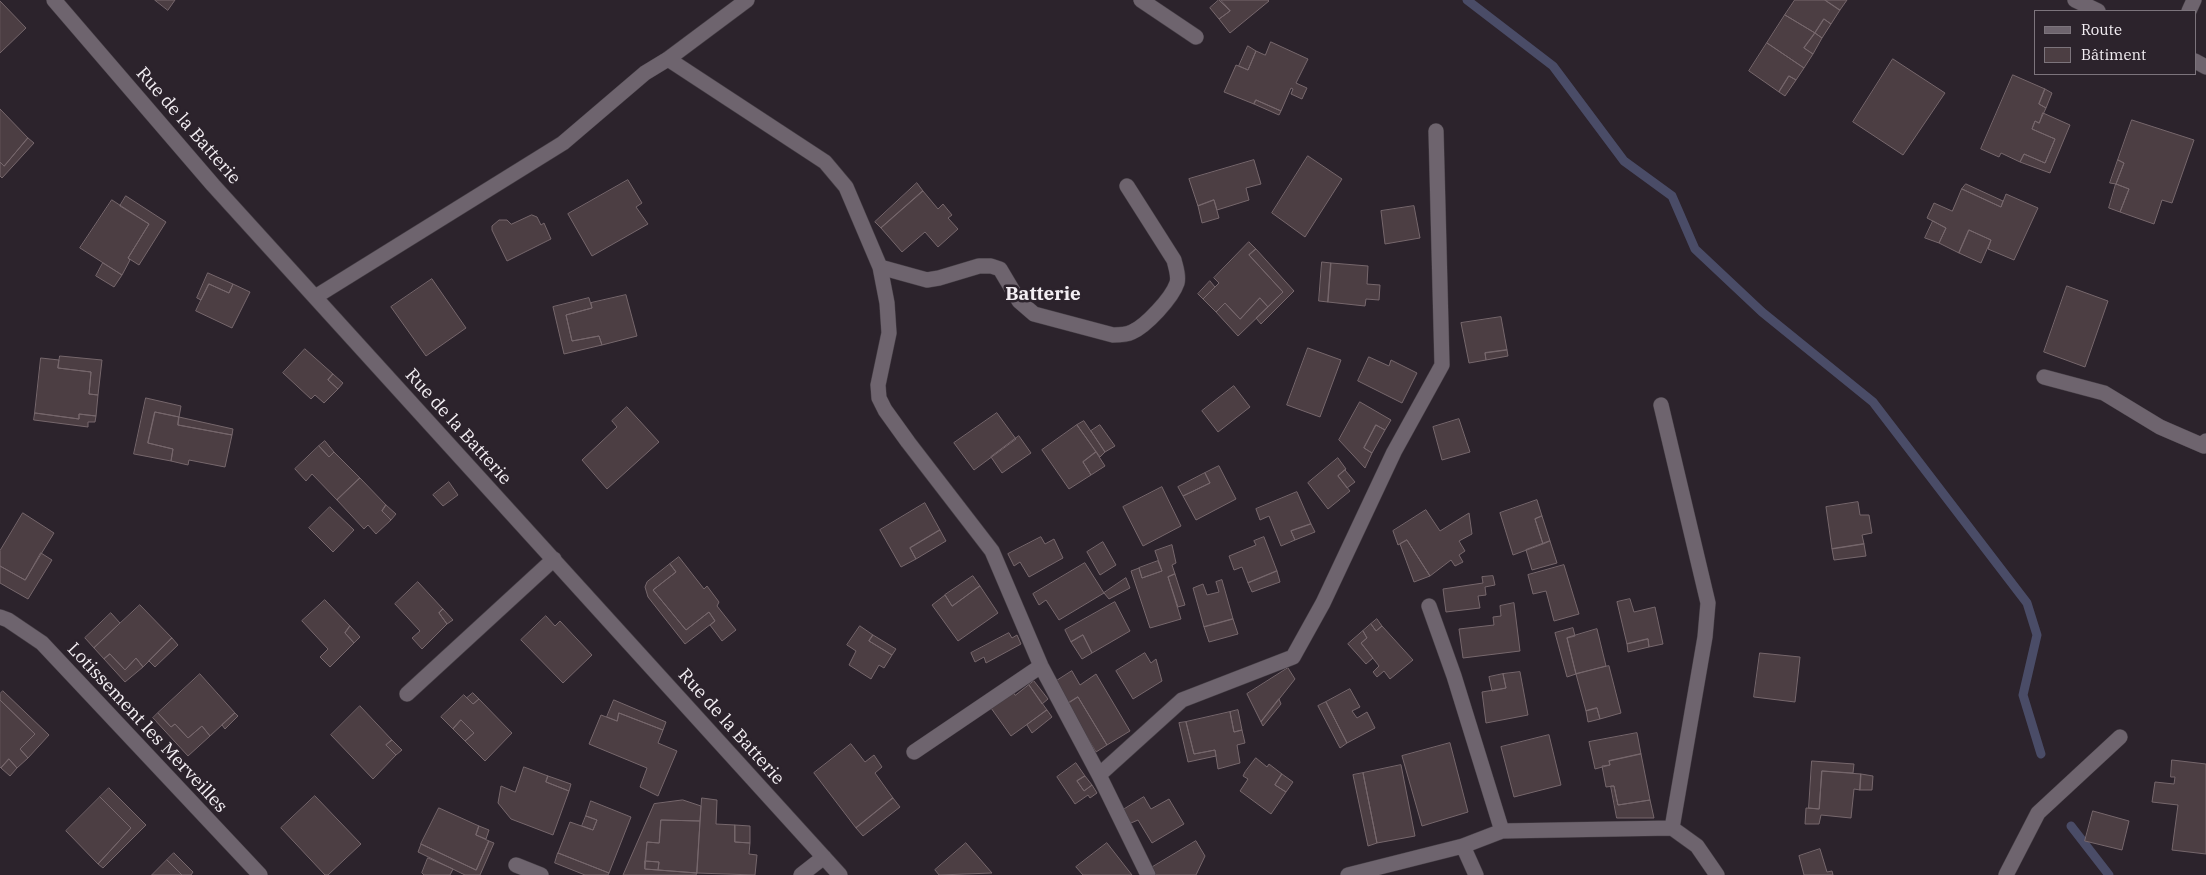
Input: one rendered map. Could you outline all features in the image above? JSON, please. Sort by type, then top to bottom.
[{"type":"street","name":"Rue de la Batterie","points":[[54,0],[213,185],[840,875]]},
{"type":"street","points":[[315,297],[563,143],[645,73],[668,59],[747,0]]},
{"type":"street","points":[[1141,0],[1196,37]]},
{"type":"street","points":[[2075,0],[2096,10]]},
{"type":"street","points":[[668,59],[825,162],[846,187],[880,267],[890,322],[878,385],[879,398],[885,410],[908,442],[992,551],[1041,666],[1099,775],[1148,875]]},
{"type":"street","points":[[1099,775],[1182,700],[1293,657],[1323,604],[1394,452],[1442,365],[1436,131]]},
{"type":"street","points":[[880,267],[927,280],[979,266],[991,266],[1000,269],[1019,301],[1034,314],[1113,334],[1133,332],[1144,324],[1170,296],[1177,283],[1178,273],[1174,260],[1127,186]]},
{"type":"street","points":[[2044,377],[2104,393],[2160,427],[2204,446],[2206,441]]},
{"type":"street","points":[[1661,405],[1708,603],[1705,637],[1672,828]]},
{"type":"street","points":[[407,694],[554,560]]},
{"type":"street","points":[[1429,606],[1454,676],[1502,832]]},
{"type":"street","name":"Lotissement les Merveilles","points":[[0,617],[8,620],[42,643],[260,875]]},
{"type":"street","points":[[914,752],[1041,666]]},
{"type":"street","points":[[2006,875],[2038,813],[2120,737]]},
{"type":"street","points":[[1348,875],[1464,846],[1502,832],[1672,828],[1697,846],[1717,875]]},
{"type":"street","points":[[1464,846],[1476,875]]},
{"type":"street","points":[[801,875],[824,857]]},
{"type":"street","points":[[516,865],[541,875]]},
{"type":"building","points":[[155,0],[175,0],[168,10]]},
{"type":"building","points":[[1219,0],[1230,11],[1219,19],[1210,8]]},
{"type":"building","points":[[1221,0],[1269,1],[1230,33],[1219,19],[1230,11]]},
{"type":"building","points":[[1795,0],[1825,0],[1840,10],[1831,24],[1824,19],[1815,33],[1785,15]]},
{"type":"building","points":[[1825,0],[1847,0],[1840,10]]},
{"type":"building","points":[[0,1],[26,28],[0,53]]},
{"type":"building","points":[[1785,15],[1815,33],[1804,48],[1813,54],[1804,68],[1767,43]]},
{"type":"building","points":[[1824,19],[1831,24],[1822,38],[1815,33]]},
{"type":"building","points":[[1815,33],[1822,38],[1813,54],[1804,48]]},
{"type":"building","points":[[1271,42],[1308,59],[1296,83],[1307,88],[1302,99],[1291,94],[1293,89],[1291,88],[1281,111],[1256,100],[1254,104],[1224,92],[1236,65],[1248,70],[1256,51],[1265,55]]},
{"type":"building","points":[[1767,43],[1804,68],[1796,80],[1789,76],[1779,92],[1749,71]]},
{"type":"building","points":[[1248,46],[1256,51],[1248,70],[1239,66]]},
{"type":"building","points":[[1893,59],[1945,93],[1903,155],[1853,122]]},
{"type":"building","points":[[2013,75],[2045,89],[2039,104],[2046,108],[2039,123],[2035,121],[2032,129],[2055,139],[2045,163],[2024,154],[2020,162],[2001,153],[1999,157],[1981,149]]},
{"type":"building","points":[[1789,76],[1796,80],[1785,96],[1779,92]]},
{"type":"building","points":[[2045,89],[2052,93],[2046,108],[2039,104]]},
{"type":"building","points":[[1256,100],[1281,111],[1279,115],[1254,104]]},
{"type":"building","points":[[0,109],[28,138],[4,166],[0,162]]},
{"type":"building","points":[[2043,113],[2070,125],[2050,173],[2020,162],[2024,154],[2045,163],[2055,139],[2032,129],[2035,121],[2039,123]]},
{"type":"building","points":[[2132,120],[2194,140],[2172,203],[2162,200],[2154,224],[2120,212],[2129,189],[2116,184],[2124,163],[2118,160]]},
{"type":"building","points":[[28,138],[34,143],[2,178],[0,176],[0,162],[4,166]]},
{"type":"building","points":[[1308,156],[1342,179],[1305,237],[1272,213]]},
{"type":"building","points":[[1254,160],[1261,184],[1246,188],[1249,200],[1217,210],[1214,200],[1198,206],[1189,179]]},
{"type":"building","points":[[2118,160],[2124,163],[2116,184],[2110,183]]},
{"type":"building","points":[[628,180],[642,203],[636,207],[648,224],[592,256],[568,214]]},
{"type":"building","points":[[917,183],[923,191],[881,228],[875,222]]},
{"type":"building","points":[[1966,184],[2003,201],[2001,207],[1962,189]]},
{"type":"building","points":[[2116,184],[2129,189],[2120,212],[2109,208]]},
{"type":"building","points":[[1962,189],[2001,207],[2006,194],[2038,208],[2014,260],[1988,249],[1991,240],[1969,230],[1959,253],[1939,243],[1946,228],[1927,218],[1934,203],[1952,211]]},
{"type":"building","points":[[923,191],[938,209],[943,204],[952,215],[948,218],[958,229],[938,247],[925,232],[902,252],[881,228]]},
{"type":"building","points":[[126,196],[166,222],[139,265],[128,258],[149,224],[120,206]]},
{"type":"building","points":[[112,200],[149,224],[128,258],[130,260],[122,275],[80,248]]},
{"type":"building","points":[[1214,200],[1219,218],[1202,223],[1198,206]]},
{"type":"building","points":[[1414,206],[1420,238],[1385,244],[1381,211]]},
{"type":"building","points":[[532,215],[537,217],[541,225],[544,223],[551,239],[507,261],[492,230],[492,226],[499,220],[507,220],[511,224]]},
{"type":"building","points":[[1933,221],[1946,228],[1939,243],[1925,238]]},
{"type":"building","points":[[1969,230],[1991,240],[1981,263],[1959,253]]},
{"type":"building","points":[[1249,242],[1256,249],[1249,255],[1283,292],[1268,307],[1260,298],[1240,319],[1225,303],[1216,312],[1203,299],[1219,283],[1214,278]]},
{"type":"building","points":[[1256,249],[1294,291],[1261,324],[1256,318],[1283,292],[1249,255]]},
{"type":"building","points":[[1322,262],[1331,263],[1328,302],[1319,301]]},
{"type":"building","points":[[103,263],[122,275],[114,287],[96,276]]},
{"type":"building","points":[[1331,263],[1368,266],[1367,284],[1380,285],[1379,300],[1366,299],[1365,306],[1328,302]]},
{"type":"building","points":[[208,273],[233,284],[229,293],[209,284],[201,300],[197,298]]},
{"type":"building","points":[[432,279],[466,328],[426,356],[391,307]]},
{"type":"building","points":[[1210,281],[1215,287],[1203,299],[1198,294]]},
{"type":"building","points":[[209,284],[229,293],[233,284],[250,292],[232,328],[196,311]]},
{"type":"building","points":[[2067,286],[2108,301],[2085,367],[2044,352]]},
{"type":"building","points":[[626,295],[637,336],[602,345],[599,336],[572,341],[566,315],[592,308],[591,303]]},
{"type":"building","points":[[589,298],[592,308],[566,315],[572,341],[599,336],[602,345],[564,354],[553,307]]},
{"type":"building","points":[[1260,298],[1268,307],[1238,336],[1216,312],[1225,303],[1240,319]]},
{"type":"building","points":[[1501,317],[1507,350],[1485,353],[1486,360],[1469,363],[1461,323]]},
{"type":"building","points":[[1308,348],[1341,360],[1320,417],[1287,405]]},
{"type":"building","points":[[305,349],[333,374],[328,380],[338,389],[324,403],[315,395],[311,399],[283,373]]},
{"type":"building","points":[[1507,350],[1508,356],[1486,360],[1485,353]]},
{"type":"building","points":[[60,356],[102,360],[98,395],[89,394],[91,372],[58,368]]},
{"type":"building","points":[[1369,357],[1389,366],[1391,360],[1417,373],[1402,403],[1358,381]]},
{"type":"building","points":[[41,358],[59,360],[58,368],[91,372],[89,394],[98,395],[96,416],[79,414],[79,419],[35,413]]},
{"type":"building","points":[[333,374],[343,383],[338,389],[328,380]]},
{"type":"building","points":[[1234,386],[1250,407],[1218,432],[1202,411]]},
{"type":"building","points":[[146,398],[181,406],[179,417],[155,412],[148,443],[173,449],[171,461],[134,454]]},
{"type":"building","points":[[1360,402],[1391,420],[1385,430],[1376,425],[1364,448],[1372,453],[1365,468],[1339,440]]},
{"type":"building","points":[[627,407],[659,442],[607,489],[582,460],[617,427],[612,421]]},
{"type":"building","points":[[155,412],[179,417],[178,425],[232,435],[225,467],[189,460],[188,465],[171,461],[173,449],[148,443]]},
{"type":"building","points":[[35,413],[79,419],[79,414],[96,416],[95,422],[88,422],[88,427],[34,420]]},
{"type":"building","points":[[997,413],[1016,439],[974,470],[954,443]]},
{"type":"building","points":[[179,417],[233,429],[232,435],[178,425]]},
{"type":"building","points":[[1459,419],[1470,452],[1442,460],[1433,427]]},
{"type":"building","points":[[1084,421],[1105,452],[1100,457],[1077,425]]},
{"type":"building","points":[[1077,425],[1096,452],[1083,462],[1091,475],[1069,489],[1042,450]]},
{"type":"building","points":[[1100,425],[1115,446],[1105,452],[1091,431]]},
{"type":"building","points":[[1376,425],[1385,430],[1372,453],[1364,448]]},
{"type":"building","points":[[1019,436],[1031,453],[1002,473],[991,457]]},
{"type":"building","points":[[325,441],[334,452],[329,457],[319,446]]},
{"type":"building","points":[[319,446],[329,457],[334,452],[360,478],[337,500],[312,474],[306,481],[295,469]]},
{"type":"building","points":[[1096,452],[1105,466],[1091,475],[1083,462]]},
{"type":"building","points":[[1338,458],[1346,469],[1338,476],[1350,491],[1328,509],[1308,483]]},
{"type":"building","points":[[1219,466],[1236,499],[1196,520],[1183,496],[1210,483],[1205,473]]},
{"type":"building","points":[[1345,470],[1355,482],[1347,488],[1338,476]]},
{"type":"building","points":[[1205,473],[1210,483],[1183,496],[1178,487]]},
{"type":"building","points":[[360,478],[386,505],[382,511],[391,520],[376,534],[368,525],[364,529],[337,500]]},
{"type":"building","points":[[449,482],[458,495],[443,506],[433,495]]},
{"type":"building","points":[[1162,487],[1181,526],[1143,546],[1123,507]]},
{"type":"building","points":[[1297,492],[1311,524],[1291,531],[1295,540],[1281,546],[1269,516],[1260,520],[1256,509]]},
{"type":"building","points":[[1537,500],[1542,516],[1535,519],[1543,544],[1513,555],[1500,513]]},
{"type":"building","points":[[1858,502],[1860,515],[1869,515],[1872,533],[1862,535],[1864,544],[1832,549],[1826,507]]},
{"type":"building","points":[[925,503],[940,530],[910,548],[916,559],[901,567],[880,530]]},
{"type":"building","points":[[386,505],[396,514],[391,520],[382,511]]},
{"type":"building","points":[[330,507],[354,530],[333,552],[309,528]]},
{"type":"building","points":[[1426,510],[1440,531],[1469,513],[1472,534],[1459,541],[1465,551],[1459,555],[1463,562],[1455,566],[1451,560],[1430,576],[1407,540],[1398,545],[1393,531]]},
{"type":"building","points":[[23,513],[54,533],[25,580],[0,566],[0,551]]},
{"type":"building","points":[[1542,516],[1550,541],[1543,544],[1535,519]]},
{"type":"building","points":[[1311,524],[1315,532],[1295,540],[1291,531]]},
{"type":"building","points":[[940,530],[946,541],[916,559],[910,548]]},
{"type":"building","points":[[1041,537],[1045,544],[1054,539],[1063,558],[1029,577],[1020,562],[1014,566],[1008,554]]},
{"type":"building","points":[[1264,537],[1277,571],[1248,583],[1242,567],[1234,570],[1229,556],[1256,545],[1254,541]]},
{"type":"building","points":[[1407,540],[1430,576],[1414,582],[1400,544]]},
{"type":"building","points":[[1550,541],[1557,563],[1532,570],[1526,550]]},
{"type":"building","points":[[1103,542],[1116,565],[1100,575],[1087,552]]},
{"type":"building","points":[[1864,544],[1866,556],[1834,560],[1832,549]]},
{"type":"building","points":[[1172,545],[1176,563],[1172,565],[1175,574],[1168,577],[1181,619],[1150,628],[1131,571],[1139,568],[1142,578],[1162,571],[1155,551]]},
{"type":"building","points":[[41,553],[52,560],[28,599],[0,583],[0,566],[25,580]]},
{"type":"building","points":[[679,557],[704,589],[707,586],[719,602],[717,606],[736,630],[722,641],[710,625],[715,621],[709,612],[686,630],[653,590],[676,572],[670,564]]},
{"type":"building","points":[[1158,561],[1162,571],[1142,578],[1139,568]]},
{"type":"building","points":[[1085,563],[1104,593],[1059,620],[1046,600],[1039,605],[1033,594]]},
{"type":"building","points":[[670,564],[676,572],[653,590],[686,630],[709,612],[715,621],[685,644],[648,597],[645,587],[647,582]]},
{"type":"building","points":[[1564,565],[1579,614],[1554,621],[1546,591],[1533,594],[1528,575]]},
{"type":"building","points":[[1277,571],[1280,582],[1252,592],[1248,583]]},
{"type":"building","points":[[1175,574],[1185,605],[1178,607],[1168,577]]},
{"type":"building","points":[[973,576],[980,586],[952,606],[945,595]]},
{"type":"building","points":[[1493,576],[1495,585],[1485,587],[1486,595],[1478,596],[1480,608],[1446,612],[1443,589],[1483,583],[1482,577]]},
{"type":"building","points":[[1126,578],[1130,588],[1109,599],[1104,593]]},
{"type":"building","points":[[1222,580],[1233,619],[1204,627],[1193,588],[1203,584],[1207,595],[1219,592],[1216,582]]},
{"type":"building","points":[[418,582],[443,609],[439,613],[447,624],[422,649],[412,638],[420,631],[395,604]]},
{"type":"building","points":[[980,586],[998,613],[958,641],[932,605],[945,595],[952,606]]},
{"type":"building","points":[[1630,599],[1634,612],[1655,607],[1663,644],[1649,647],[1648,639],[1627,644],[1617,602]]},
{"type":"building","points":[[325,600],[350,626],[345,633],[354,643],[330,667],[320,657],[328,649],[302,621]]},
{"type":"building","points":[[1115,602],[1130,631],[1092,653],[1083,635],[1071,642],[1065,630]]},
{"type":"building","points":[[1514,603],[1520,651],[1463,658],[1459,629],[1494,625],[1493,617],[1501,616],[1500,606]]},
{"type":"building","points":[[140,605],[172,638],[143,667],[136,658],[125,670],[110,654],[104,659],[94,648]]},
{"type":"building","points":[[443,609],[453,620],[447,624],[439,613]]},
{"type":"building","points":[[111,613],[120,623],[94,648],[85,638]]},
{"type":"building","points":[[546,616],[555,626],[560,621],[592,655],[563,683],[521,640]]},
{"type":"building","points":[[1233,619],[1238,634],[1209,642],[1204,627]]},
{"type":"building","points":[[1377,619],[1382,626],[1376,631],[1371,624]]},
{"type":"building","points":[[1371,624],[1376,631],[1382,626],[1413,660],[1390,679],[1384,671],[1377,677],[1373,672],[1379,666],[1361,643],[1367,638],[1363,631]]},
{"type":"building","points":[[350,626],[360,637],[354,643],[345,633]]},
{"type":"building","points":[[860,626],[873,635],[869,641],[892,655],[884,668],[879,665],[871,679],[849,665],[856,651],[847,645]]},
{"type":"building","points":[[1573,628],[1575,636],[1567,638],[1576,674],[1567,677],[1555,633]]},
{"type":"building","points":[[1597,629],[1606,666],[1576,674],[1567,638]]},
{"type":"building","points":[[1363,631],[1367,638],[1361,643],[1373,658],[1366,664],[1348,644]]},
{"type":"building","points":[[1009,633],[1012,638],[1017,635],[1021,644],[986,663],[984,657],[975,662],[971,653]]},
{"type":"building","points":[[873,635],[896,649],[892,655],[869,641]]},
{"type":"building","points":[[1083,635],[1092,653],[1082,659],[1071,642]]},
{"type":"building","points":[[172,638],[178,645],[155,667],[149,661]]},
{"type":"building","points":[[1648,639],[1649,647],[1628,652],[1627,644]]},
{"type":"building","points":[[1145,653],[1151,663],[1156,659],[1162,681],[1133,699],[1116,671]]},
{"type":"building","points":[[1760,653],[1800,657],[1795,702],[1754,697]]},
{"type":"building","points":[[110,654],[125,670],[136,658],[143,667],[125,682],[104,659]]},
{"type":"building","points":[[1609,666],[1621,713],[1600,719],[1597,708],[1586,711],[1576,674]]},
{"type":"building","points":[[1288,668],[1295,679],[1261,722],[1247,694]]},
{"type":"building","points":[[1072,671],[1080,685],[1096,674],[1130,731],[1107,745],[1078,697],[1067,704],[1055,682]]},
{"type":"building","points":[[1520,672],[1528,715],[1486,723],[1482,692],[1506,688],[1503,674]]},
{"type":"building","points":[[200,674],[235,713],[210,736],[202,726],[188,738],[175,724],[171,727],[158,713]]},
{"type":"building","points":[[1503,674],[1506,688],[1492,691],[1489,677]]},
{"type":"building","points":[[1034,681],[1048,699],[1042,704],[1029,685]]},
{"type":"building","points":[[1029,685],[1047,710],[1011,736],[991,708],[1013,692],[1015,695]]},
{"type":"building","points":[[1350,689],[1360,707],[1352,711],[1357,718],[1367,712],[1375,728],[1347,743],[1326,702]]},
{"type":"building","points":[[3,691],[49,735],[28,758],[20,749],[35,734],[0,700],[0,694]]},
{"type":"building","points":[[473,693],[479,699],[473,704],[467,698]]},
{"type":"building","points":[[464,695],[473,704],[479,699],[512,733],[485,761],[465,741],[474,733],[461,720],[453,729],[441,717]]},
{"type":"building","points":[[1078,697],[1107,745],[1096,752],[1067,704]]},
{"type":"building","points":[[1279,699],[1281,704],[1263,726],[1261,722]]},
{"type":"building","points":[[0,700],[35,734],[20,749],[28,758],[17,768],[9,759],[0,767]]},
{"type":"building","points":[[614,700],[666,722],[663,730],[619,713],[617,721],[607,717]]},
{"type":"building","points":[[1326,702],[1347,743],[1340,748],[1318,706]]},
{"type":"building","points":[[360,706],[392,740],[386,745],[396,755],[373,779],[331,735]]},
{"type":"building","points":[[1597,708],[1600,719],[1588,722],[1586,711]]},
{"type":"building","points":[[1047,710],[1052,717],[1032,733],[1027,725]]},
{"type":"building","points":[[1238,710],[1242,730],[1234,732],[1230,712]]},
{"type":"building","points":[[1230,712],[1234,732],[1242,730],[1245,743],[1237,745],[1240,763],[1218,769],[1215,750],[1194,754],[1186,722]]},
{"type":"building","points":[[158,713],[171,727],[175,724],[188,738],[202,726],[210,736],[188,756],[153,718]]},
{"type":"building","points":[[235,713],[238,716],[225,729],[222,725]]},
{"type":"building","points":[[619,713],[663,730],[658,743],[677,751],[658,796],[640,787],[647,768],[589,744],[601,715],[617,721]]},
{"type":"building","points":[[461,720],[474,733],[465,741],[453,729]]},
{"type":"building","points":[[1186,722],[1194,754],[1215,750],[1216,756],[1188,762],[1179,723]]},
{"type":"building","points":[[1637,733],[1641,754],[1609,761],[1610,765],[1595,769],[1589,742]]},
{"type":"building","points":[[1549,735],[1561,785],[1514,797],[1501,747]]},
{"type":"building","points":[[392,740],[402,750],[396,755],[386,745]]},
{"type":"building","points":[[1450,743],[1468,812],[1422,826],[1402,756]]},
{"type":"building","points":[[851,744],[865,762],[874,755],[882,767],[875,773],[893,798],[856,828],[814,773]]},
{"type":"building","points":[[1641,754],[1650,800],[1618,805],[1614,786],[1606,787],[1602,766],[1610,765],[1609,761]]},
{"type":"building","points":[[1256,758],[1267,767],[1269,764],[1282,774],[1275,785],[1286,792],[1271,814],[1240,791],[1248,779],[1243,776]]},
{"type":"building","points":[[9,759],[17,768],[10,776],[1,768]]},
{"type":"building","points":[[2172,760],[2206,764],[2206,854],[2172,850],[2178,805],[2152,802],[2155,782],[2174,784],[2175,777],[2171,777]]},
{"type":"building","points":[[1812,761],[1854,764],[1853,773],[1822,771],[1819,809],[1809,808]]},
{"type":"building","points":[[1076,763],[1085,776],[1077,781],[1084,791],[1092,785],[1097,793],[1090,798],[1088,795],[1075,804],[1057,777]]},
{"type":"building","points":[[1401,765],[1415,836],[1377,843],[1363,773]]},
{"type":"building","points":[[524,767],[548,776],[546,782],[569,791],[553,835],[511,819],[498,803],[501,786],[515,792]]},
{"type":"building","points":[[1822,771],[1861,774],[1860,790],[1854,789],[1851,818],[1821,815],[1819,824],[1805,824],[1806,808],[1819,809]]},
{"type":"building","points":[[1363,773],[1377,843],[1368,846],[1353,775]]},
{"type":"building","points":[[1282,774],[1293,782],[1286,792],[1275,785]]},
{"type":"building","points":[[1861,774],[1873,776],[1872,790],[1860,790]]},
{"type":"building","points":[[548,776],[571,784],[569,791],[546,782]]},
{"type":"building","points":[[1085,776],[1092,785],[1084,791],[1077,781]]},
{"type":"building","points":[[1611,786],[1614,786],[1618,805],[1650,800],[1654,818],[1617,818]]},
{"type":"building","points":[[109,788],[146,825],[103,868],[98,864],[131,828],[100,797]]},
{"type":"building","points":[[315,796],[361,844],[328,875],[325,875],[281,828]]},
{"type":"building","points":[[100,797],[131,828],[98,864],[66,831]]},
{"type":"building","points":[[1144,797],[1151,809],[1169,799],[1184,824],[1152,843],[1138,820],[1131,823],[1123,810]]},
{"type":"building","points":[[702,798],[717,800],[716,824],[735,825],[735,842],[750,843],[749,854],[757,855],[755,875],[697,873]]},
{"type":"building","points":[[893,798],[900,807],[863,836],[856,828]]},
{"type":"building","points":[[683,800],[701,806],[700,821],[661,820],[659,843],[647,842],[645,869],[697,873],[696,875],[623,875],[654,804]]},
{"type":"building","points":[[591,801],[631,817],[609,873],[558,853],[570,822],[593,830],[597,820],[586,816]]},
{"type":"building","points":[[439,808],[479,826],[476,835],[489,841],[476,870],[421,844]]},
{"type":"building","points":[[2093,811],[2129,821],[2122,850],[2085,841]]},
{"type":"building","points":[[586,816],[597,820],[593,830],[582,826]]},
{"type":"building","points":[[661,820],[700,821],[697,873],[658,870],[659,862],[645,861],[647,842],[659,843]]},
{"type":"building","points":[[735,825],[750,826],[750,843],[735,842]]},
{"type":"building","points":[[479,826],[489,830],[486,839],[476,835]]},
{"type":"building","points":[[489,841],[494,843],[480,875],[465,875],[418,852],[421,844],[476,870]]},
{"type":"building","points":[[1196,841],[1205,856],[1196,875],[1155,875],[1151,868]]},
{"type":"building","points":[[966,843],[992,873],[939,875],[935,870]]},
{"type":"building","points":[[1107,843],[1132,875],[1083,875],[1076,867]]},
{"type":"building","points":[[1820,849],[1827,872],[1832,871],[1833,875],[1804,875],[1799,856]]},
{"type":"building","points":[[174,853],[193,872],[191,875],[182,875],[167,860]]},
{"type":"building","points":[[558,853],[609,873],[608,875],[585,875],[555,863]]},
{"type":"building","points":[[428,858],[453,869],[450,875],[424,875],[422,873]]},
{"type":"building","points":[[167,860],[182,875],[152,875]]},
{"type":"building","points":[[645,861],[659,862],[658,870],[645,869]]},
{"type":"waterway","points":[[1467,0],[1553,66],[1624,161],[1672,196],[1695,249],[1762,312],[1873,402],[2027,603],[2037,635],[2023,695],[2041,754]]},
{"type":"waterway","points":[[2071,826],[2109,875]]},
{"type":"district","name":"Batterie","points":[[1043,295]]}]
